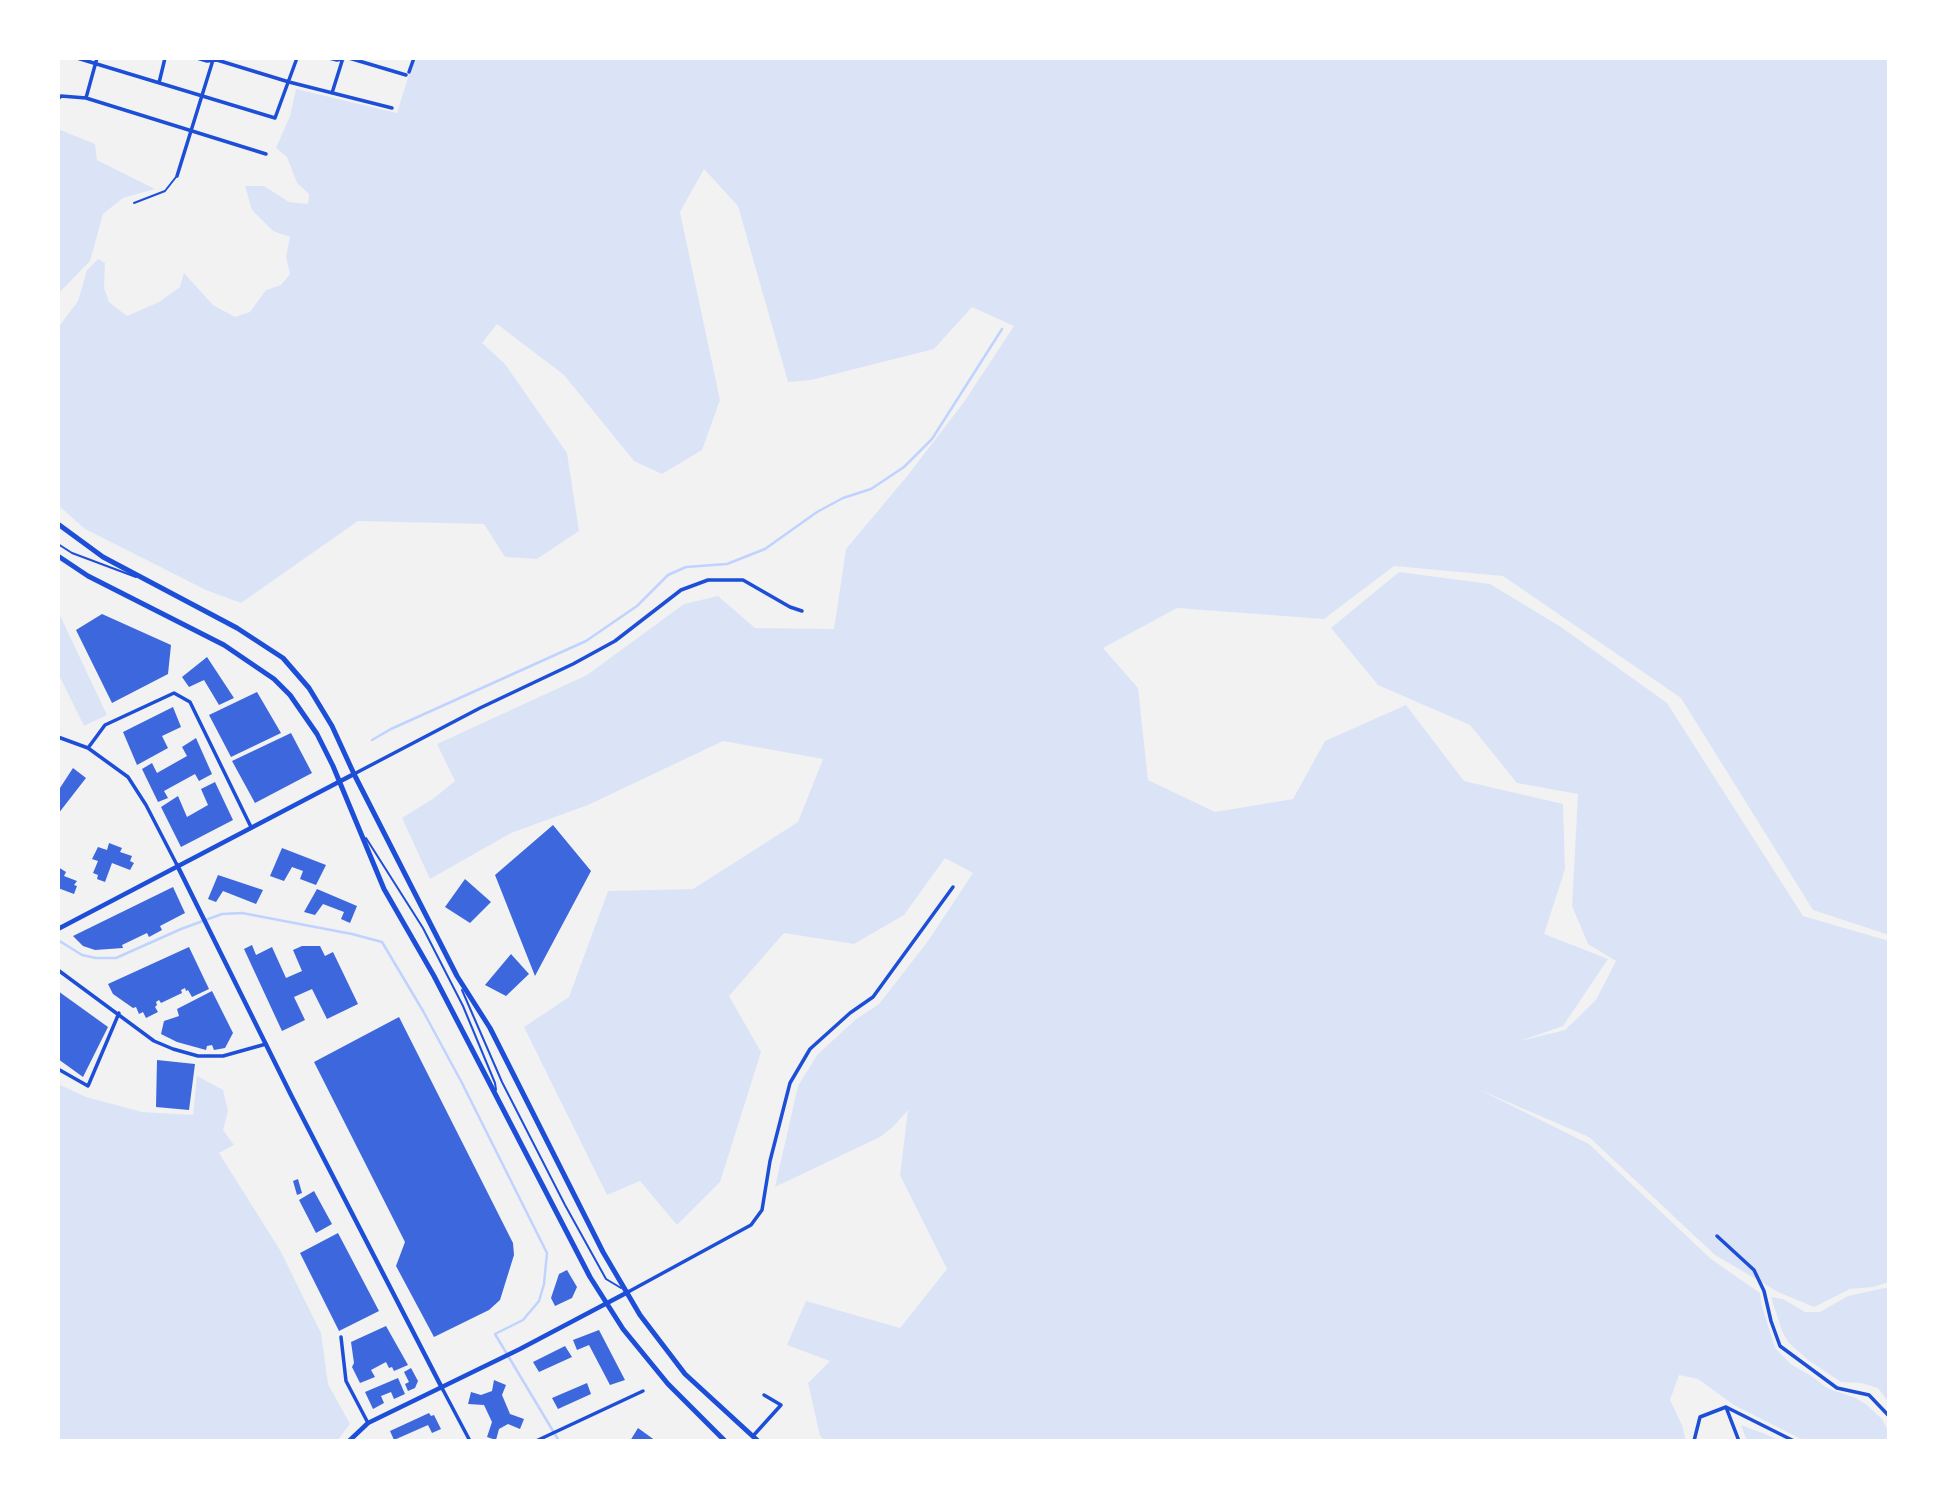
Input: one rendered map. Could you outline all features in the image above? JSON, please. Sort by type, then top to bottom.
[{"type":"main road","points":[[58,524],[103,557],[237,628],[283,658],[309,688],[332,726],[457,976],[490,1028],[603,1252],[640,1315],[685,1374],[755,1439]]},
{"type":"main road","points":[[58,556],[88,576],[224,645],[274,680],[290,695],[317,734],[340,782],[384,890],[434,976],[577,1255],[606,1304],[668,1384],[725,1441]]},
{"type":"street","points":[[77,58],[275,118],[297,58]]},
{"type":"street","points":[[86,99],[97,58]]},
{"type":"street","points":[[159,83],[165,58]]},
{"type":"street","points":[[197,58],[213,59],[289,82],[392,108]]},
{"type":"street","points":[[330,58],[345,58],[407,74],[414,58]]},
{"type":"street","points":[[332,93],[345,58]]},
{"type":"street","points":[[177,176],[213,59]]},
{"type":"street","points":[[58,99],[61,96],[86,99],[266,154]]},
{"type":"street","points":[[59,929],[480,708],[573,664],[615,641],[681,590],[708,580],[743,580],[802,611]]},
{"type":"street","points":[[88,748],[106,725],[174,693],[190,702],[251,828]]},
{"type":"street","points":[[58,737],[88,748],[128,776],[146,805],[470,1441]]},
{"type":"street","points":[[349,1441],[368,1423],[520,1349],[751,1225],[762,1210],[770,1161],[790,1083],[796,1072],[810,1049],[850,1013],[873,997],[953,887]]},
{"type":"street","points":[[58,970],[154,1041],[198,1056],[223,1056],[266,1044]]},
{"type":"street","points":[[58,1069],[88,1086],[118,1013]]},
{"type":"street","points":[[1717,1236],[1754,1270],[1764,1291],[1780,1346],[1837,1388],[1868,1395],[1889,1416]]},
{"type":"street","points":[[341,1337],[346,1381],[368,1423]]},
{"type":"street","points":[[537,1441],[643,1391]]},
{"type":"street","points":[[755,1439],[781,1405],[764,1395]]},
{"type":"street","points":[[1693,1441],[1700,1417],[1726,1406]]},
{"type":"street","points":[[1726,1406],[1739,1441]]},
{"type":"street","points":[[1726,1406],[1794,1441]]},
{"type":"lane","points":[[134,203],[165,191],[177,176]]},
{"type":"lane","points":[[58,544],[72,553],[149,583]]},
{"type":"lane","points":[[357,826],[392,875],[429,938],[463,1006],[495,1083],[496,1096]]},
{"type":"lane","points":[[457,976],[502,1082],[601,1272],[606,1279],[628,1292]]},
{"type":"shaded area","points":[[414,58],[1889,58],[1889,935],[1813,910],[1681,698],[1503,576],[1394,566],[1324,619],[1177,608],[1103,648],[1138,688],[1148,780],[1215,812],[1293,799],[1325,741],[1406,705],[1464,781],[1563,804],[1565,869],[1544,934],[1608,959],[1563,1026],[1520,1041],[1565,1030],[1596,1000],[1616,961],[1588,944],[1572,906],[1578,794],[1517,783],[1470,725],[1378,685],[1331,628],[1399,572],[1490,584],[1561,627],[1667,703],[1803,916],[1889,941],[1889,1282],[1850,1289],[1814,1307],[1778,1292],[1715,1255],[1589,1137],[1480,1090],[1589,1144],[1711,1259],[1760,1293],[1775,1348],[1792,1365],[1827,1388],[1856,1398],[1867,1405],[1882,1419],[1889,1433],[1889,1441],[1805,1441],[1734,1405],[1698,1379],[1679,1375],[1670,1400],[1686,1441],[825,1441],[820,1436],[808,1383],[830,1361],[787,1345],[806,1301],[900,1328],[947,1269],[900,1175],[908,1110],[880,1137],[775,1187],[798,1086],[817,1055],[855,1020],[879,1004],[928,941],[973,873],[945,858],[904,915],[854,944],[784,933],[729,996],[761,1052],[720,1182],[677,1225],[640,1181],[607,1195],[524,1027],[569,997],[608,891],[693,889],[798,822],[823,759],[723,741],[588,805],[511,833],[430,879],[402,818],[455,781],[437,744],[587,675],[684,604],[718,596],[755,628],[834,629],[846,549],[964,402],[1014,326],[972,307],[934,349],[811,380],[788,382],[738,206],[704,169],[680,212],[720,400],[702,450],[662,474],[634,461],[564,375],[497,324],[482,343],[505,364],[567,453],[579,531],[537,559],[505,557],[484,524],[358,521],[241,603],[206,590],[85,529],[58,505],[58,328],[78,301],[87,270],[98,259],[105,263],[104,288],[109,302],[127,316],[159,302],[180,287],[184,273],[213,305],[235,317],[250,312],[266,290],[281,285],[290,274],[286,257],[290,237],[273,231],[252,210],[245,186],[264,186],[289,202],[308,204],[309,194],[297,183],[287,157],[276,148],[290,116],[296,89],[397,113]]},
{"type":"shaded area","points":[[58,129],[95,144],[97,160],[155,189],[123,198],[103,214],[90,261],[58,294]]},
{"type":"shaded area","points":[[58,611],[107,715],[84,726],[58,673]]},
{"type":"shaded area","points":[[197,1076],[223,1090],[228,1111],[223,1130],[234,1145],[219,1153],[280,1250],[321,1333],[328,1384],[350,1424],[337,1441],[58,1441],[58,1084],[86,1097],[142,1112],[193,1115]]},
{"type":"shaded area","points":[[1889,1287],[1889,1403],[1878,1388],[1861,1383],[1841,1382],[1808,1360],[1788,1342],[1771,1297],[1783,1299],[1805,1312],[1820,1312],[1848,1296]]},
{"type":"shaded area","points":[[1741,1425],[1765,1434],[1781,1441],[1747,1441]]},
{"type":"building","points":[[102,614],[171,645],[168,674],[112,703],[76,630]]},
{"type":"building","points":[[207,657],[234,698],[219,705],[204,680],[189,687],[182,677]]},
{"type":"building","points":[[257,692],[281,733],[231,757],[209,715]]},
{"type":"building","points":[[173,707],[181,727],[162,736],[168,748],[137,765],[123,732]]},
{"type":"building","points":[[291,733],[312,773],[255,803],[232,761]]},
{"type":"building","points":[[196,738],[212,774],[199,781],[195,774],[164,791],[168,798],[158,802],[142,769],[152,763],[157,773],[187,756],[182,747]]},
{"type":"building","points":[[73,768],[86,778],[58,814],[58,791]]},
{"type":"building","points":[[215,782],[233,820],[181,847],[161,807],[178,796],[187,817],[208,805],[201,789]]},
{"type":"building","points":[[553,825],[591,871],[535,976],[495,875]]},
{"type":"building","points":[[109,843],[122,848],[120,852],[132,856],[130,861],[134,863],[130,870],[112,863],[105,882],[97,879],[98,875],[93,873],[98,861],[92,859],[98,847],[107,850]]},
{"type":"building","points":[[282,848],[326,865],[316,885],[300,879],[303,871],[292,867],[284,881],[270,876]]},
{"type":"building","points":[[58,867],[66,872],[64,876],[77,881],[74,894],[58,888]]},
{"type":"building","points":[[218,875],[263,890],[256,904],[223,891],[216,902],[208,899]]},
{"type":"building","points":[[465,879],[491,902],[470,923],[445,907]]},
{"type":"building","points":[[173,887],[185,913],[160,926],[162,930],[149,937],[147,933],[122,945],[123,948],[95,950],[83,946],[73,936]]},
{"type":"building","points":[[317,889],[357,906],[350,923],[341,919],[344,912],[323,904],[315,915],[304,912]]},
{"type":"building","points":[[252,945],[256,955],[272,947],[286,978],[302,971],[293,950],[302,946],[320,946],[325,956],[333,952],[358,1004],[327,1019],[312,989],[294,997],[305,1020],[282,1031],[244,949]]},
{"type":"building","points":[[189,947],[209,989],[192,997],[185,988],[181,990],[182,993],[161,1003],[159,1000],[156,1002],[158,1012],[146,1018],[143,1012],[139,1014],[136,1007],[133,1008],[113,994],[108,984]]},
{"type":"building","points":[[511,954],[529,974],[506,996],[485,985]]},
{"type":"building","points":[[58,991],[108,1027],[83,1077],[58,1059]]},
{"type":"building","points":[[212,991],[233,1033],[225,1048],[214,1050],[212,1045],[207,1046],[206,1050],[177,1042],[161,1034],[164,1021],[179,1016],[177,1009]]},
{"type":"building","points":[[399,1017],[513,1243],[514,1255],[500,1300],[489,1310],[434,1337],[396,1266],[405,1242],[314,1062]]},
{"type":"building","points":[[157,1060],[195,1064],[189,1110],[156,1107]]},
{"type":"building","points":[[298,1179],[302,1193],[297,1195],[293,1181]]},
{"type":"building","points":[[314,1191],[332,1224],[316,1233],[299,1200]]},
{"type":"building","points":[[338,1233],[379,1311],[339,1331],[300,1253]]},
{"type":"building","points":[[567,1270],[577,1287],[572,1298],[555,1306],[551,1298],[559,1274]]},
{"type":"building","points":[[386,1326],[408,1365],[394,1371],[386,1362],[371,1370],[375,1377],[360,1383],[352,1367],[354,1363],[351,1342]]},
{"type":"building","points":[[599,1330],[625,1380],[610,1385],[589,1345],[577,1350],[573,1340]]},
{"type":"building","points":[[565,1346],[572,1357],[539,1372],[533,1362]]},
{"type":"building","points":[[411,1368],[418,1381],[415,1388],[408,1391],[405,1384],[409,1382],[404,1372]]},
{"type":"building","points":[[398,1378],[405,1394],[394,1399],[391,1392],[381,1396],[384,1403],[373,1409],[365,1392]]},
{"type":"building","points":[[494,1380],[506,1385],[502,1395],[510,1414],[524,1419],[520,1429],[508,1424],[499,1429],[496,1440],[487,1437],[492,1422],[484,1405],[468,1404],[471,1392],[481,1395],[492,1391]]},
{"type":"building","points":[[587,1383],[591,1394],[558,1409],[552,1398]]},
{"type":"building","points":[[429,1413],[434,1415],[441,1429],[432,1433],[428,1425],[394,1440],[390,1431]]},
{"type":"building","points":[[638,1428],[656,1441],[630,1441]]},
{"type":"waterway","points":[[372,740],[586,641],[637,606],[668,575],[686,567],[727,564],[765,549],[817,512],[843,498],[871,489],[904,467],[932,439],[1002,329]]},
{"type":"waterway","points":[[58,940],[82,955],[116,958],[222,914],[242,913],[382,942],[462,1083],[547,1253],[544,1284],[539,1301],[523,1320],[495,1334],[559,1441]]}]
